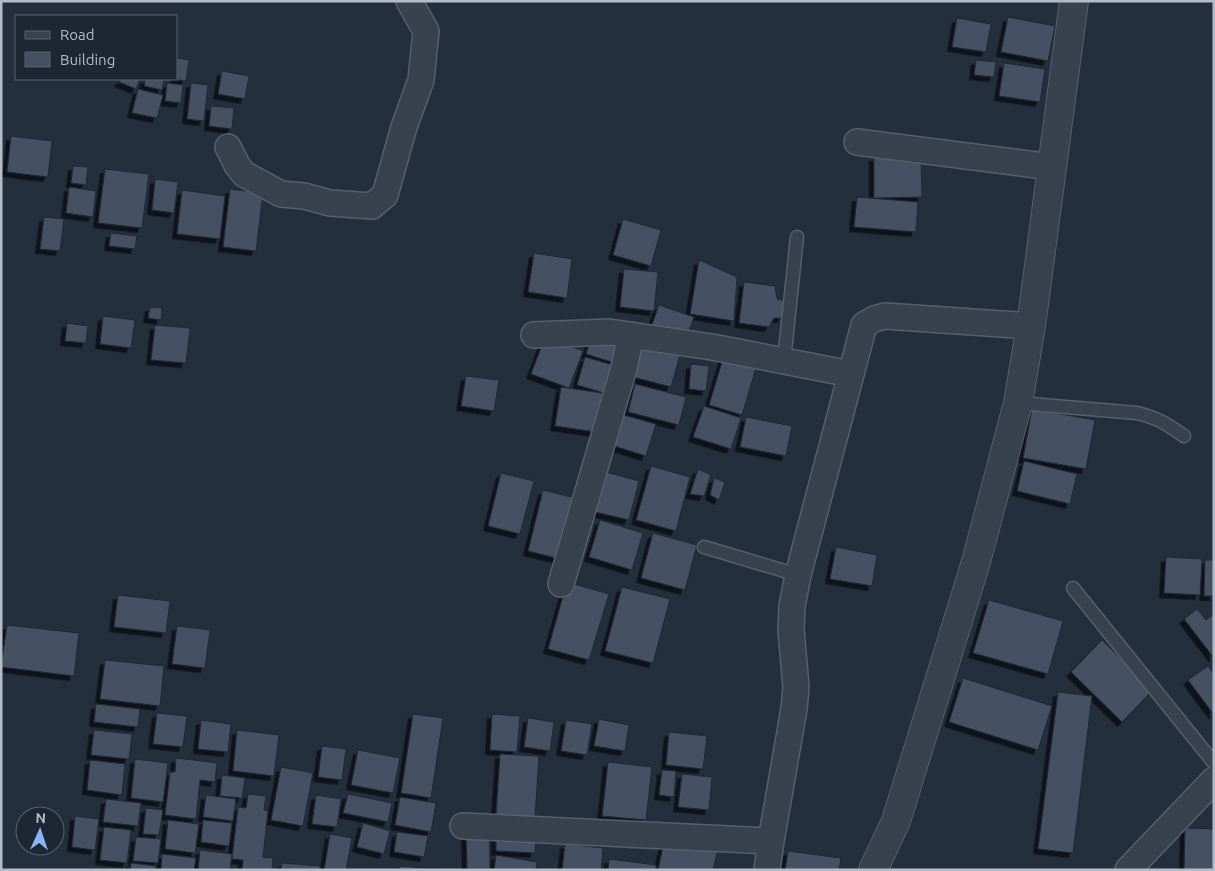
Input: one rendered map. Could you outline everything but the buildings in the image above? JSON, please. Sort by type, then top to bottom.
[{"type":"street","points":[[228,147],[244,174],[281,194],[304,196],[330,203],[372,206],[385,195],[404,127],[421,80],[426,30],[408,1]]},
{"type":"street","points":[[873,870],[896,821],[976,562],[1018,403],[1031,326],[1074,1]]},
{"type":"street","points":[[857,142],[1052,167]]},
{"type":"street","points":[[767,870],[770,841],[794,709],[796,688],[791,630],[792,606],[798,576],[864,325],[874,319],[885,316],[1031,326]]},
{"type":"street","points":[[534,335],[609,332],[712,346],[852,374]]},
{"type":"street","points":[[561,584],[624,368],[631,336]]},
{"type":"street","points":[[1128,870],[1214,780]]},
{"type":"street","points":[[463,826],[770,841]]},
{"type":"lane","points":[[784,361],[797,237]]},
{"type":"lane","points":[[1018,403],[1137,413],[1151,416],[1164,422],[1184,436]]},
{"type":"lane","points":[[704,547],[798,576]]},
{"type":"lane","points":[[1072,588],[1214,763]]}]
